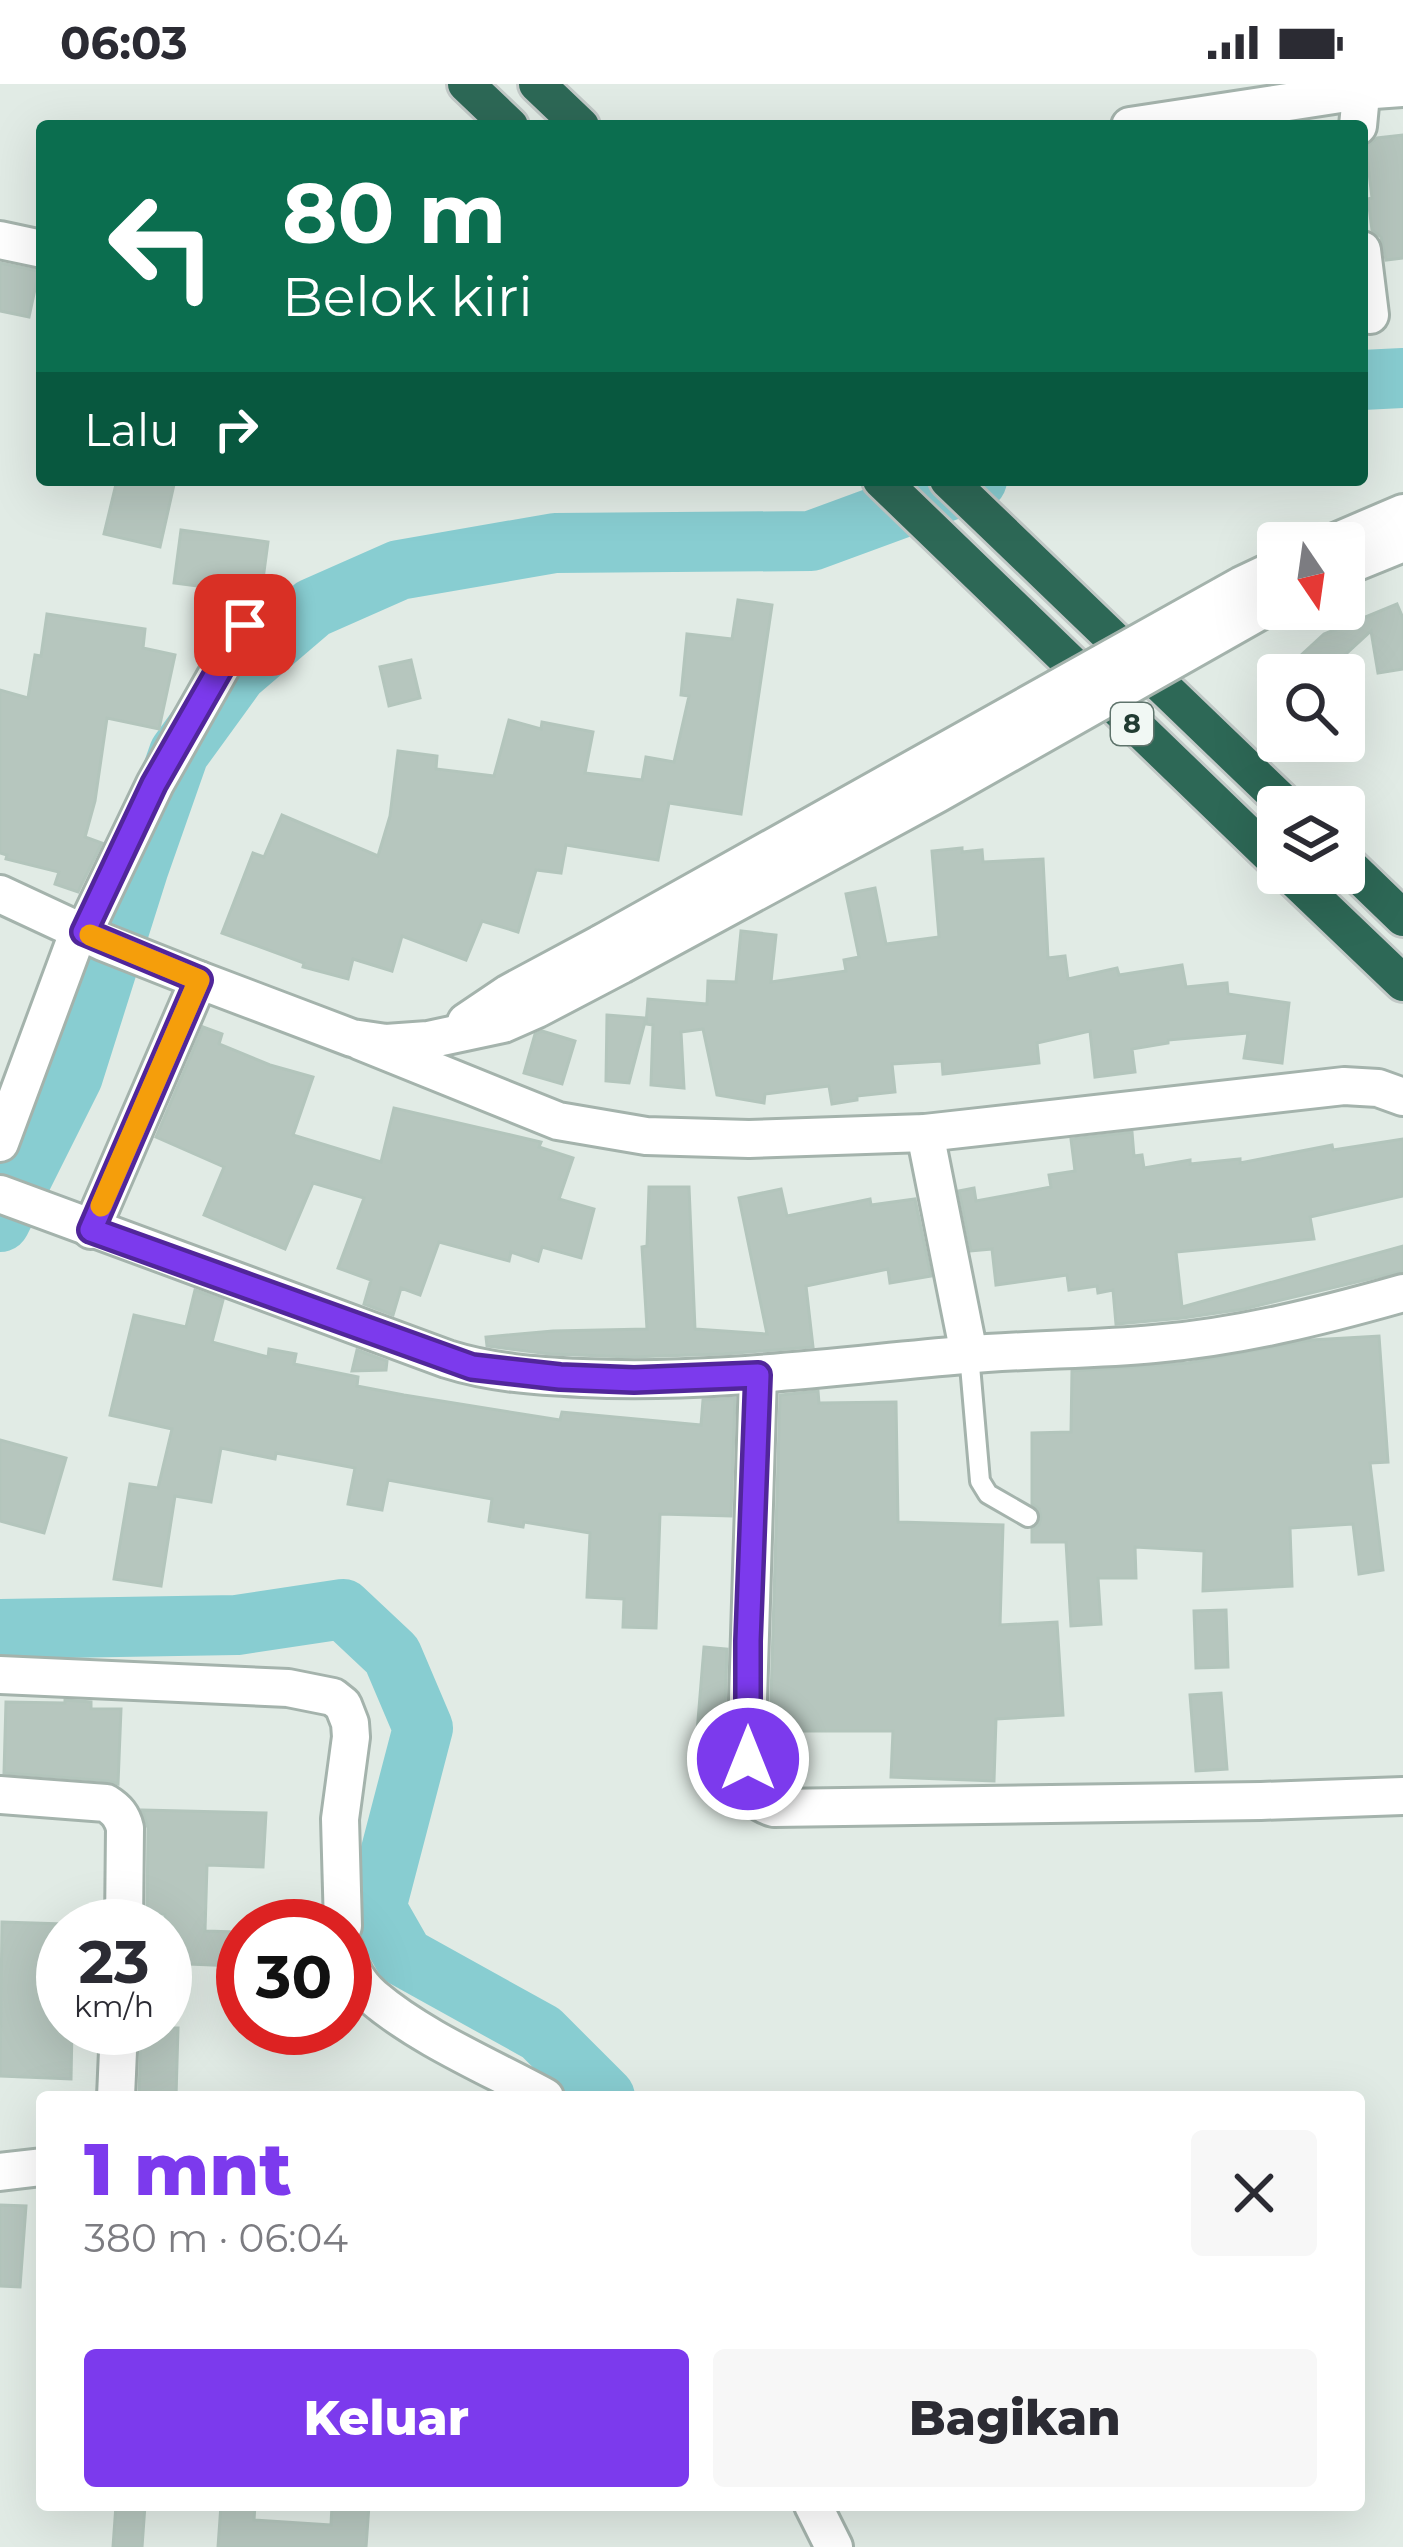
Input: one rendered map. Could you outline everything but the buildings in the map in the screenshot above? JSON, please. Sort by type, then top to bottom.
[{"type":"highway","points":[[466,84],[504,120]]},
{"type":"highway","points":[[537,84],[575,120]]},
{"type":"highway","name":"8","points":[[887,486],[1257,843]]},
{"type":"highway","name":"8","points":[[954,486],[1266,786]]},
{"type":"highway","points":[[1365,881],[1403,918]]},
{"type":"highway","points":[[1310,894],[1403,983]]},
{"type":"street","points":[[1183,120],[1360,100],[1403,88]]},
{"type":"street","points":[[0,240],[36,248]]},
{"type":"street","points":[[1368,270],[1378,303]]},
{"type":"street","points":[[1365,529],[1403,513]]},
{"type":"street","points":[[1365,558],[1403,543]]},
{"type":"street","points":[[352,1038],[409,1042],[503,1024],[537,1009],[612,954],[1257,578]]},
{"type":"street","points":[[612,954],[937,794],[1257,613]]},
{"type":"street","points":[[0,1143],[154,784],[245,625]]},
{"type":"street","points":[[0,894],[195,978],[526,1110],[602,1130],[749,1139],[925,1133],[1344,1086],[1378,1088],[1403,1097]]},
{"type":"street","points":[[82,1226],[195,978]]},
{"type":"street","points":[[925,1133],[967,1344]]},
{"type":"street","points":[[0,1194],[472,1367],[560,1377],[634,1380],[758,1375],[967,1344],[1154,1344],[1209,1338],[1403,1293]]},
{"type":"street","points":[[758,1375],[747,1732],[748,1786],[758,1802],[774,1808],[1403,1796]]},
{"type":"street","points":[[0,1676],[288,1688],[333,1697],[343,1705],[351,1737],[340,1819],[342,1899]]},
{"type":"street","points":[[0,1796],[106,1803],[114,1808],[125,1828],[124,1899]]},
{"type":"street","points":[[372,1995],[422,2030],[534,2091]]},
{"type":"street","points":[[116,2091],[118,2055]]},
{"type":"street","points":[[0,2172],[36,2169]]},
{"type":"street","points":[[816,2511],[834,2547]]},
{"type":"lane","points":[[967,1344],[980,1481],[988,1494],[1028,1517]]},
{"type":"waterway","points":[[1368,380],[1403,378]]},
{"type":"waterway","points":[[0,1222],[73,1076],[179,753],[237,673],[313,608],[399,570],[555,543],[811,541],[961,486]]},
{"type":"waterway","points":[[0,1629],[237,1625],[343,1609],[392,1655],[423,1728],[376,1908],[404,1957],[541,2033],[599,2091]]},
{"type":"slow traffic","points":[[90,935],[199,980],[101,1206]]},
{"type":"route","points":[[245,625],[154,784],[84,932],[199,980],[91,1230],[472,1367],[634,1380],[758,1375],[748,1759]]}]
